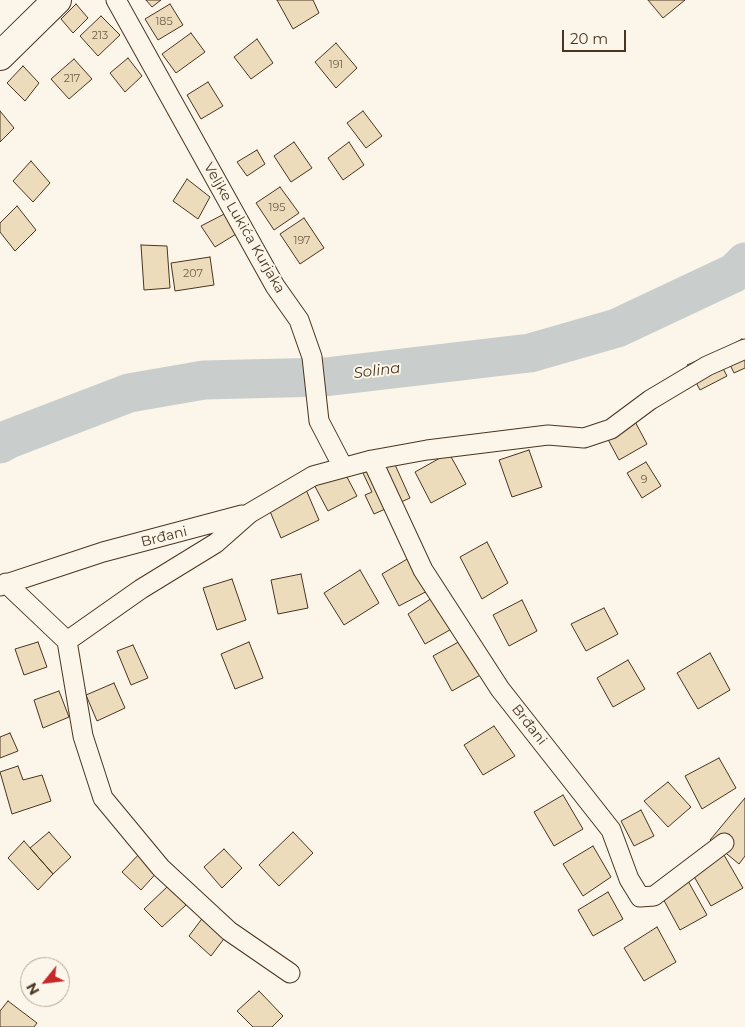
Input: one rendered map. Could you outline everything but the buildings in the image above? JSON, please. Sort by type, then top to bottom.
[{"type":"main road","points":[[0,56],[47,3]]},
{"type":"street","name":"Veljke Lukića Kurjaka","points":[[116,0],[275,286],[299,320],[312,357],[319,421],[343,467]]},
{"type":"street","points":[[250,512],[313,476],[372,460],[428,450],[548,435],[584,438],[612,429],[650,400],[707,366],[745,349]]},
{"type":"street","name":"Brđani","points":[[372,460],[423,570],[500,689],[611,830],[629,879],[640,897],[654,896],[724,843]]},
{"type":"street","name":"Brđani","points":[[3,584],[102,552],[209,526],[250,512]]},
{"type":"street","name":"Brđani","points":[[3,584],[67,641],[141,590],[216,542],[250,512]]},
{"type":"street","points":[[67,641],[84,736],[104,798],[162,868],[182,887],[229,931],[290,973]]},
{"type":"waterway","name":"Solina","points":[[0,444],[129,393],[204,380],[325,377],[530,353],[617,328],[734,273],[745,262]]}]
